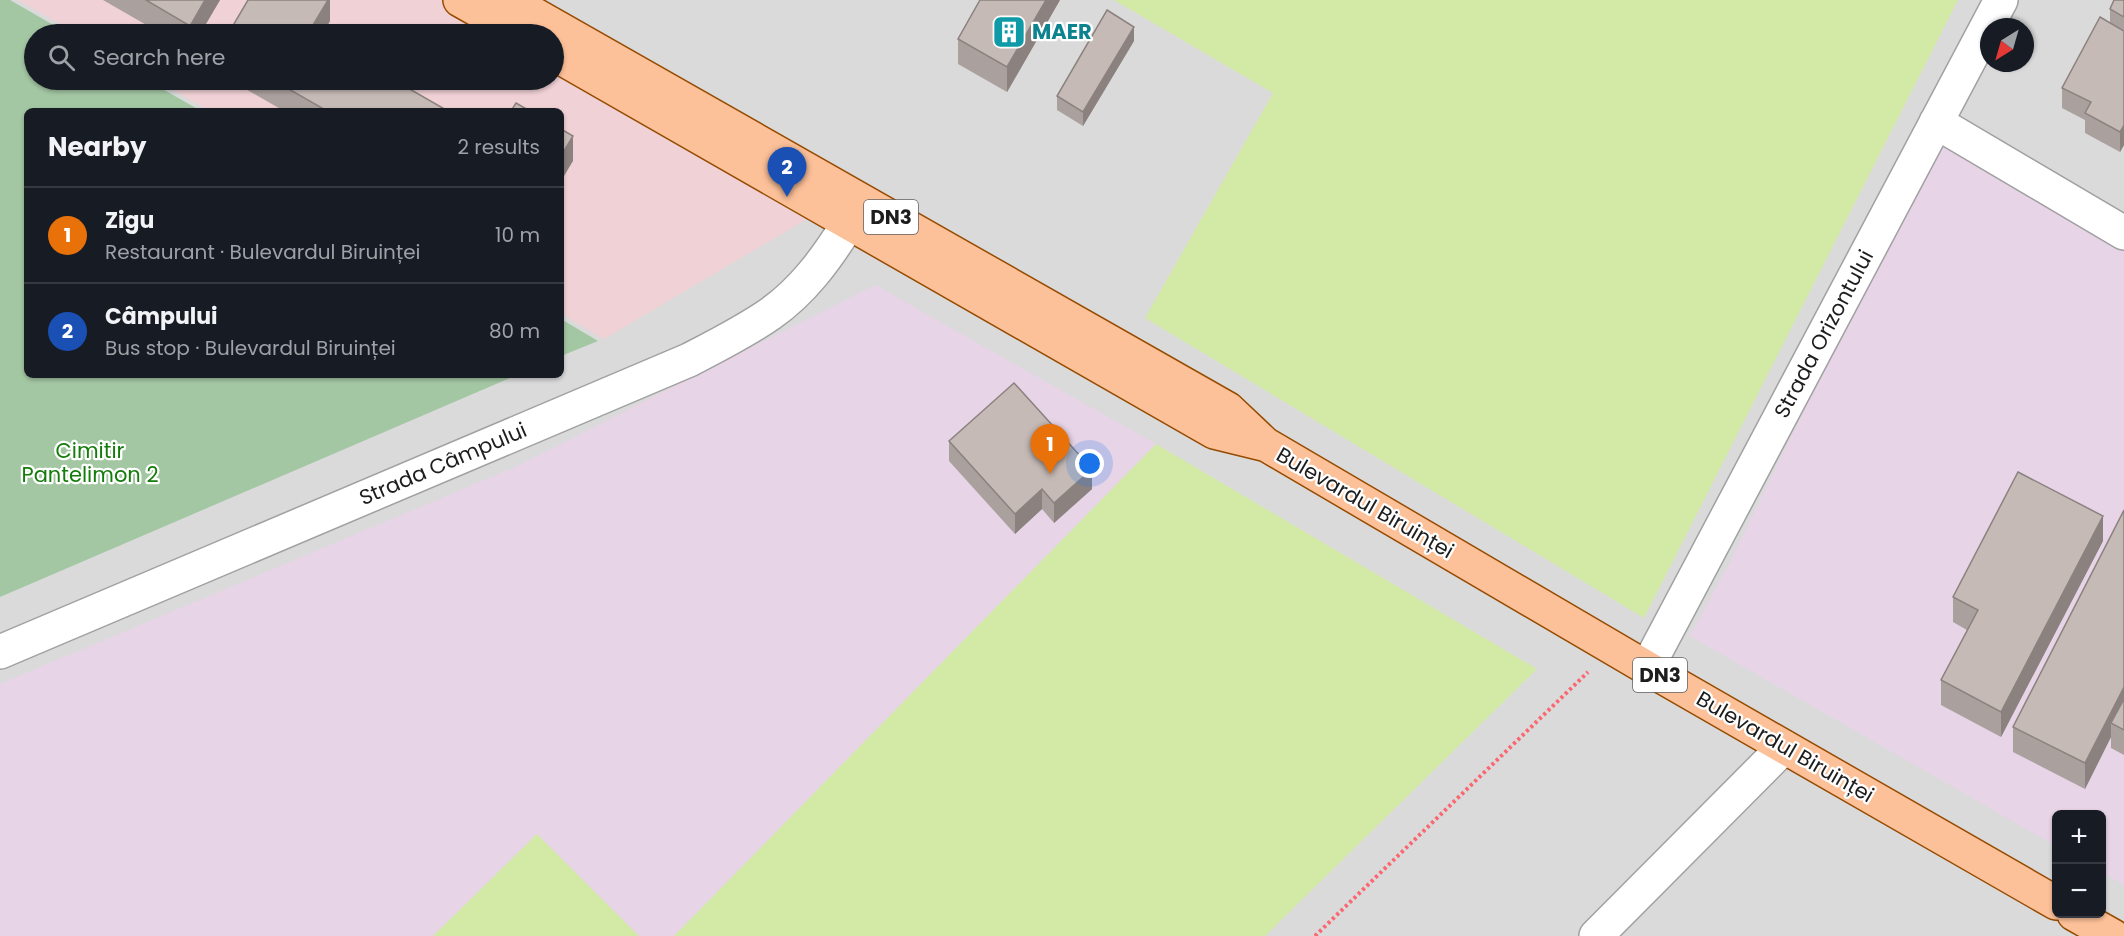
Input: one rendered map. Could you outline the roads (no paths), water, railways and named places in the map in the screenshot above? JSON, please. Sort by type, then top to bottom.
[{"type":"main road","points":[[460,0],[502,24]]},
{"type":"main road","name":"Bulevardul Biruinței","points":[[509,0],[551,24]]},
{"type":"main road","name":"Bulevardul Biruinței","points":[[564,31],[1228,409],[1265,444],[1647,668],[2052,901]]},
{"type":"main road","name":"Bulevardul Biruinței","points":[[564,60],[1214,432],[1265,444]]},
{"type":"main road","points":[[2081,918],[2113,936]]},
{"type":"street","name":"Strada Orizontului","points":[[1647,668],[2001,0]]},
{"type":"street","points":[[1936,122],[2124,232]]},
{"type":"street","name":"Strada Câmpului","points":[[0,652],[689,360],[771,314],[800,289],[831,253],[848,224]]},
{"type":"street","points":[[1596,936],[1784,747]]},
{"type":"place","name":"MAER","points":[[1009,32]]},
{"type":"place","name":"Câmpului","points":[[787,197]]},
{"type":"place","name":"Zigu","points":[[1050,474]]},
{"type":"park label","name":"Cimitir Pantelimon 2","points":[[90,463]]}]
